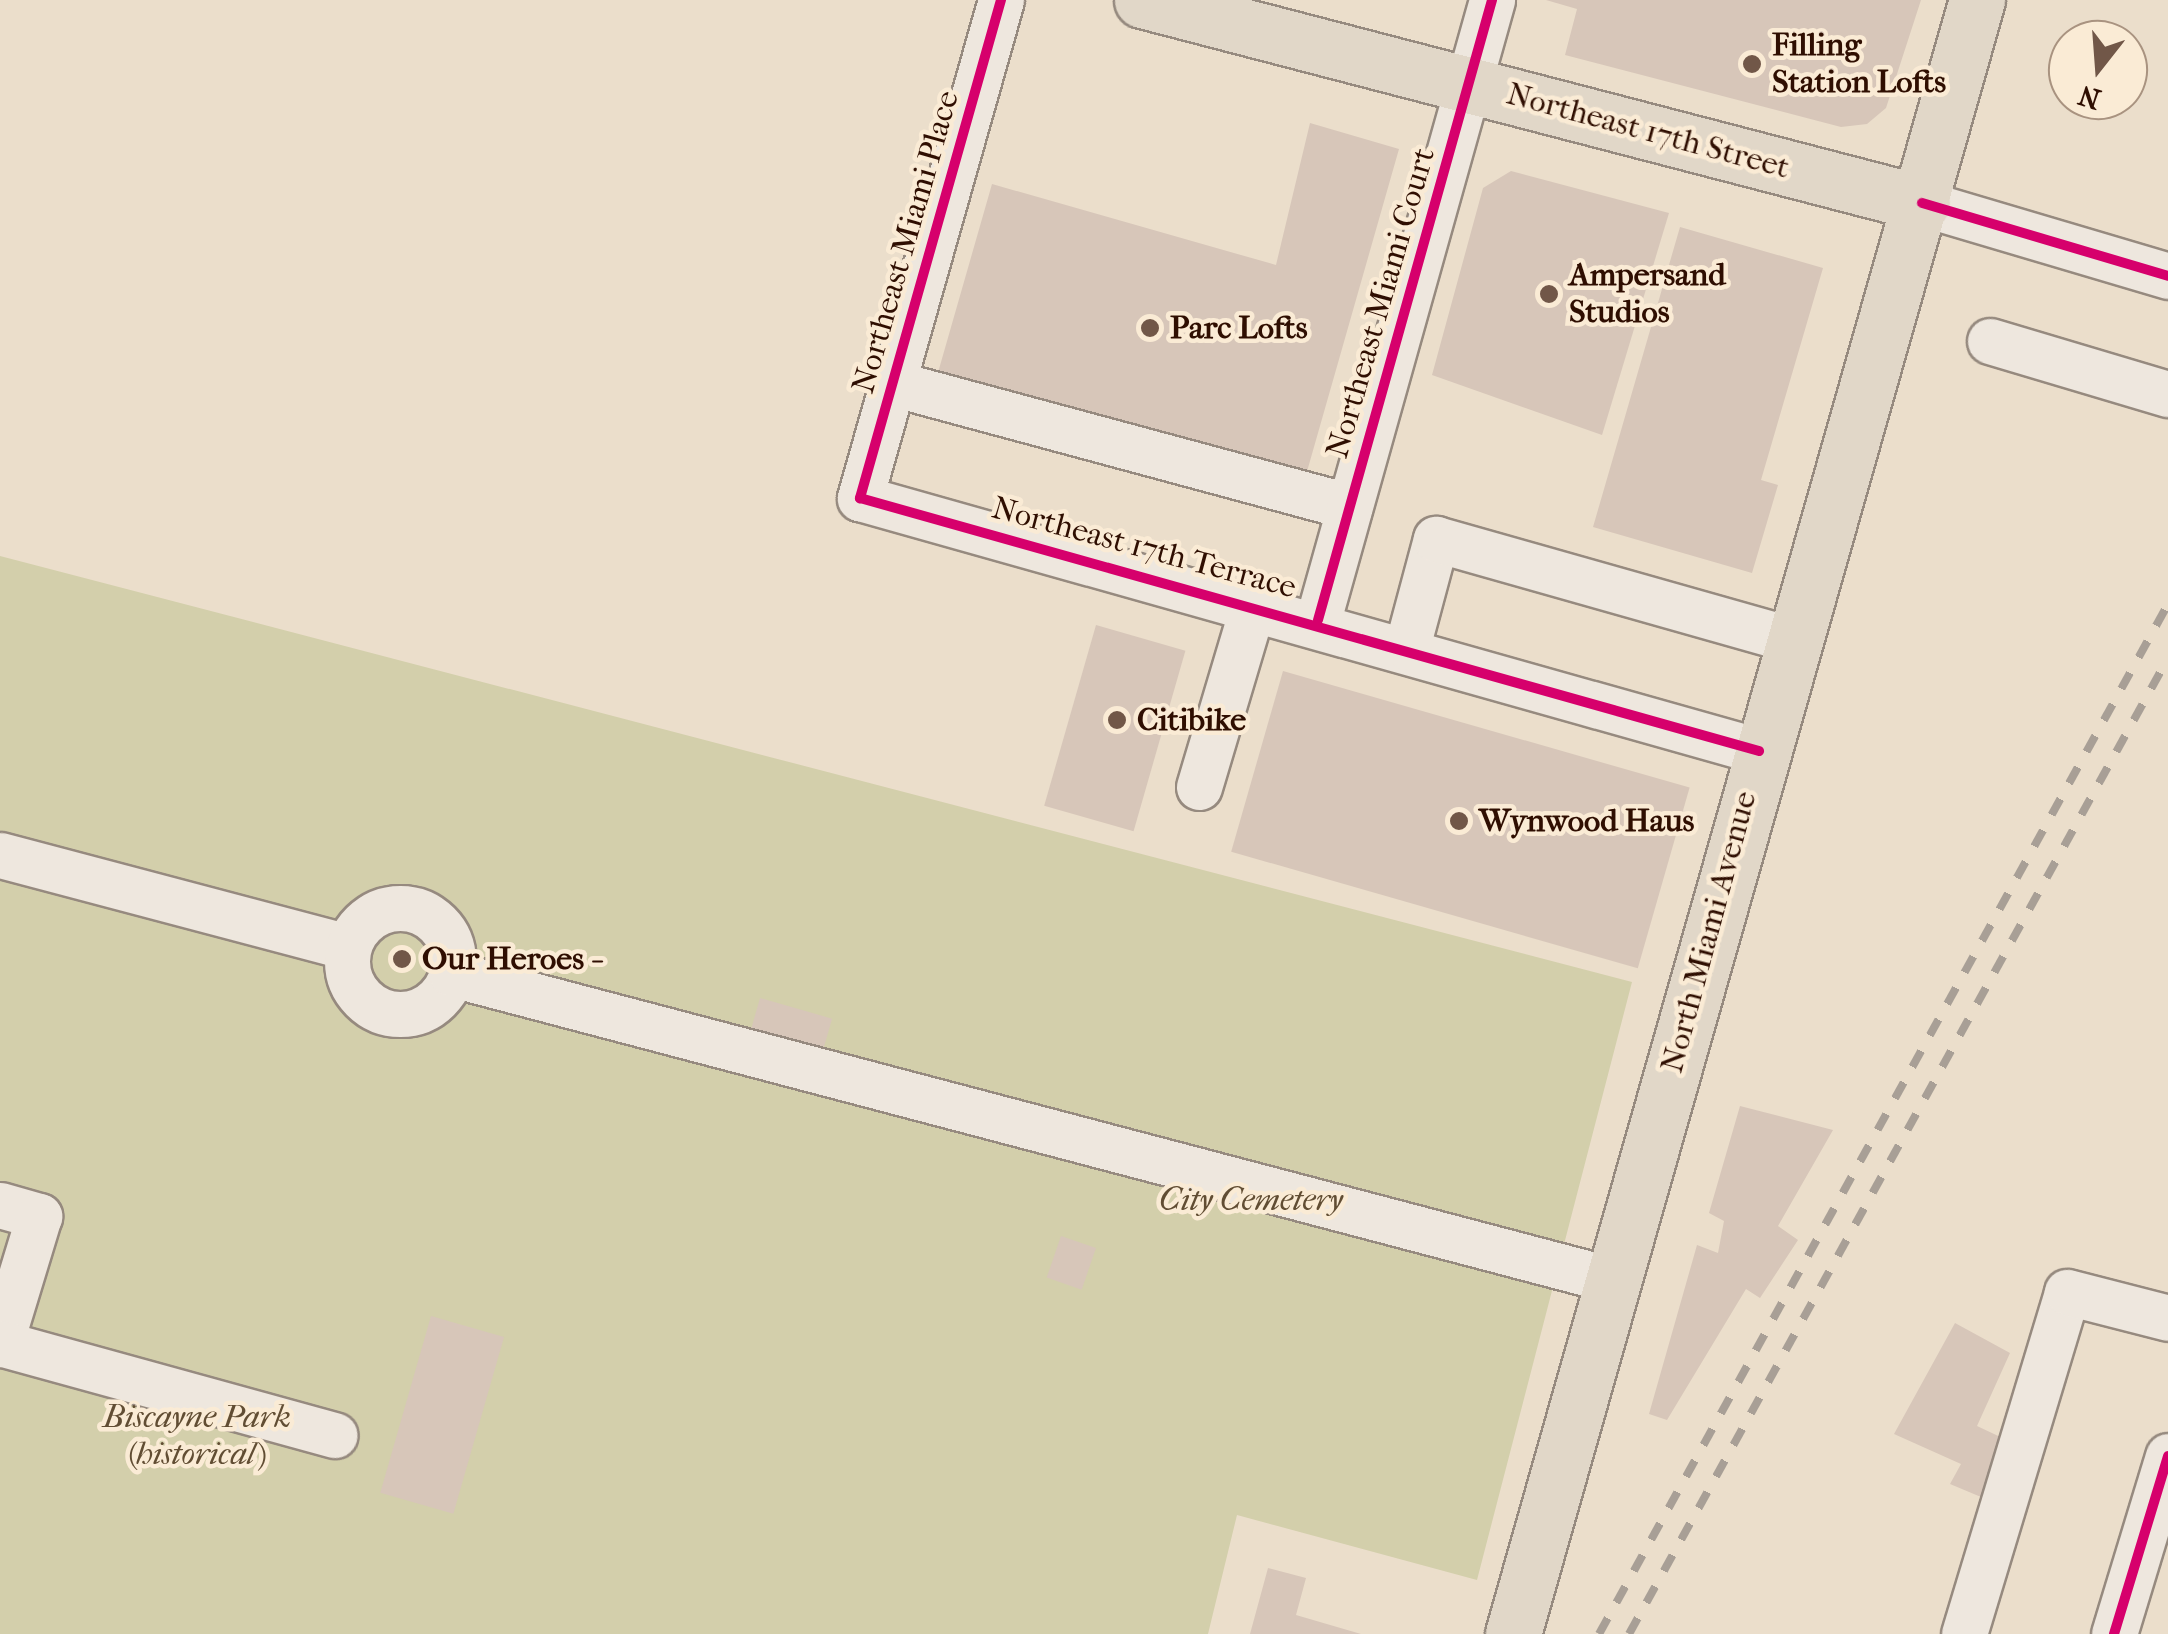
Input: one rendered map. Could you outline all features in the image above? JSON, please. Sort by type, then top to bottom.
[{"type":"main road","name":"Northeast 17th Street","points":[[1142,0],[1922,203]]},
{"type":"main road","name":"North Miami Avenue","points":[[1512,1634],[1759,751],[1922,203],[1978,0]]},
{"type":"street","name":"Northeast Miami Place","points":[[860,498],[1000,0]]},
{"type":"street","name":"Northeast Miami Court","points":[[1318,620],[1492,0]]},
{"type":"street","points":[[1922,203],[2168,276]]},
{"type":"street","points":[[1990,341],[2168,394]]},
{"type":"street","points":[[892,383],[1350,508]]},
{"type":"street","name":"Northeast 17th Terrace","points":[[860,498],[1318,620],[1759,751]]},
{"type":"street","points":[[1407,646],[1436,539],[1792,640]]},
{"type":"street","points":[[1199,787],[1254,603]]},
{"type":"street","points":[[0,855],[348,947]]},
{"type":"street","points":[[404,908],[438,922],[452,974],[420,1010],[387,1012],[350,980],[348,947],[369,917],[404,908]]},
{"type":"street","points":[[452,974],[1613,1280]]},
{"type":"street","points":[[0,1205],[39,1216],[0,1344],[335,1436]]},
{"type":"street","points":[[1964,1634],[2067,1292],[2168,1318]]},
{"type":"street","points":[[2114,1634],[2168,1456]]},
{"type":"green space","name":"City Cemetery","points":[[0,556],[1632,982],[1477,1580],[1237,1515],[1208,1634],[0,1634]]},
{"type":"building","name":"Filling Station Lofts","points":[[1546,0],[1921,0],[1886,108],[1867,124],[1841,127],[1565,55],[1577,9]]},
{"type":"building","name":"Parc Lofts","points":[[1310,123],[1399,149],[1304,482],[933,390],[992,184],[1276,265]]},
{"type":"building","name":"Ampersand Studios","points":[[1511,171],[1669,213],[1602,435],[1432,375],[1483,188]]},
{"type":"building","points":[[1680,227],[1823,268],[1761,480],[1778,485],[1752,573],[1593,527]]},
{"type":"building","name":"Citibike","points":[[1096,625],[1185,651],[1134,831],[1044,806]]},
{"type":"building","name":"Wynwood Haus","points":[[1283,671],[1690,788],[1638,968],[1231,852]]},
{"type":"building","points":[[760,998],[832,1019],[822,1055],[750,1035]]},
{"type":"building","points":[[1740,1106],[1833,1130],[1778,1226],[1798,1240],[1760,1298],[1746,1289],[1667,1420],[1649,1414],[1697,1245],[1718,1253],[1724,1221],[1709,1213]]},
{"type":"building","points":[[1061,1236],[1096,1248],[1082,1290],[1047,1278]]},
{"type":"building","points":[[431,1316],[504,1337],[453,1514],[380,1493]]},
{"type":"building","points":[[1955,1323],[2010,1353],[1977,1426],[2011,1442],[1981,1497],[1950,1484],[1961,1464],[1894,1434]]},
{"type":"building","points":[[1268,1568],[1306,1578],[1296,1615],[1361,1634],[1250,1634]]},
{"type":"railway","points":[[1599,1634],[2168,604]]},
{"type":"railway","points":[[1629,1634],[2168,658]]},
{"type":"cycle path","points":[[1001,0],[860,498],[1759,751]]},
{"type":"cycle path","points":[[1318,620],[1492,0]]},
{"type":"cycle path","points":[[1922,203],[2168,276]]},
{"type":"cycle path","points":[[2114,1634],[2168,1456]]},
{"type":"place","name":"Filling Station Lofts","points":[[1752,64]]},
{"type":"place","name":"Ampersand Studios","points":[[1549,294]]},
{"type":"place","name":"Parc Lofts","points":[[1150,328]]},
{"type":"place","name":"Citibike","points":[[1117,720]]},
{"type":"place","name":"Wynwood Haus","points":[[1459,821]]},
{"type":"place","name":"Our Heroes -","points":[[402,959]]},
{"type":"park label","name":"Biscayne Park (historical)","points":[[197,1436]]}]
